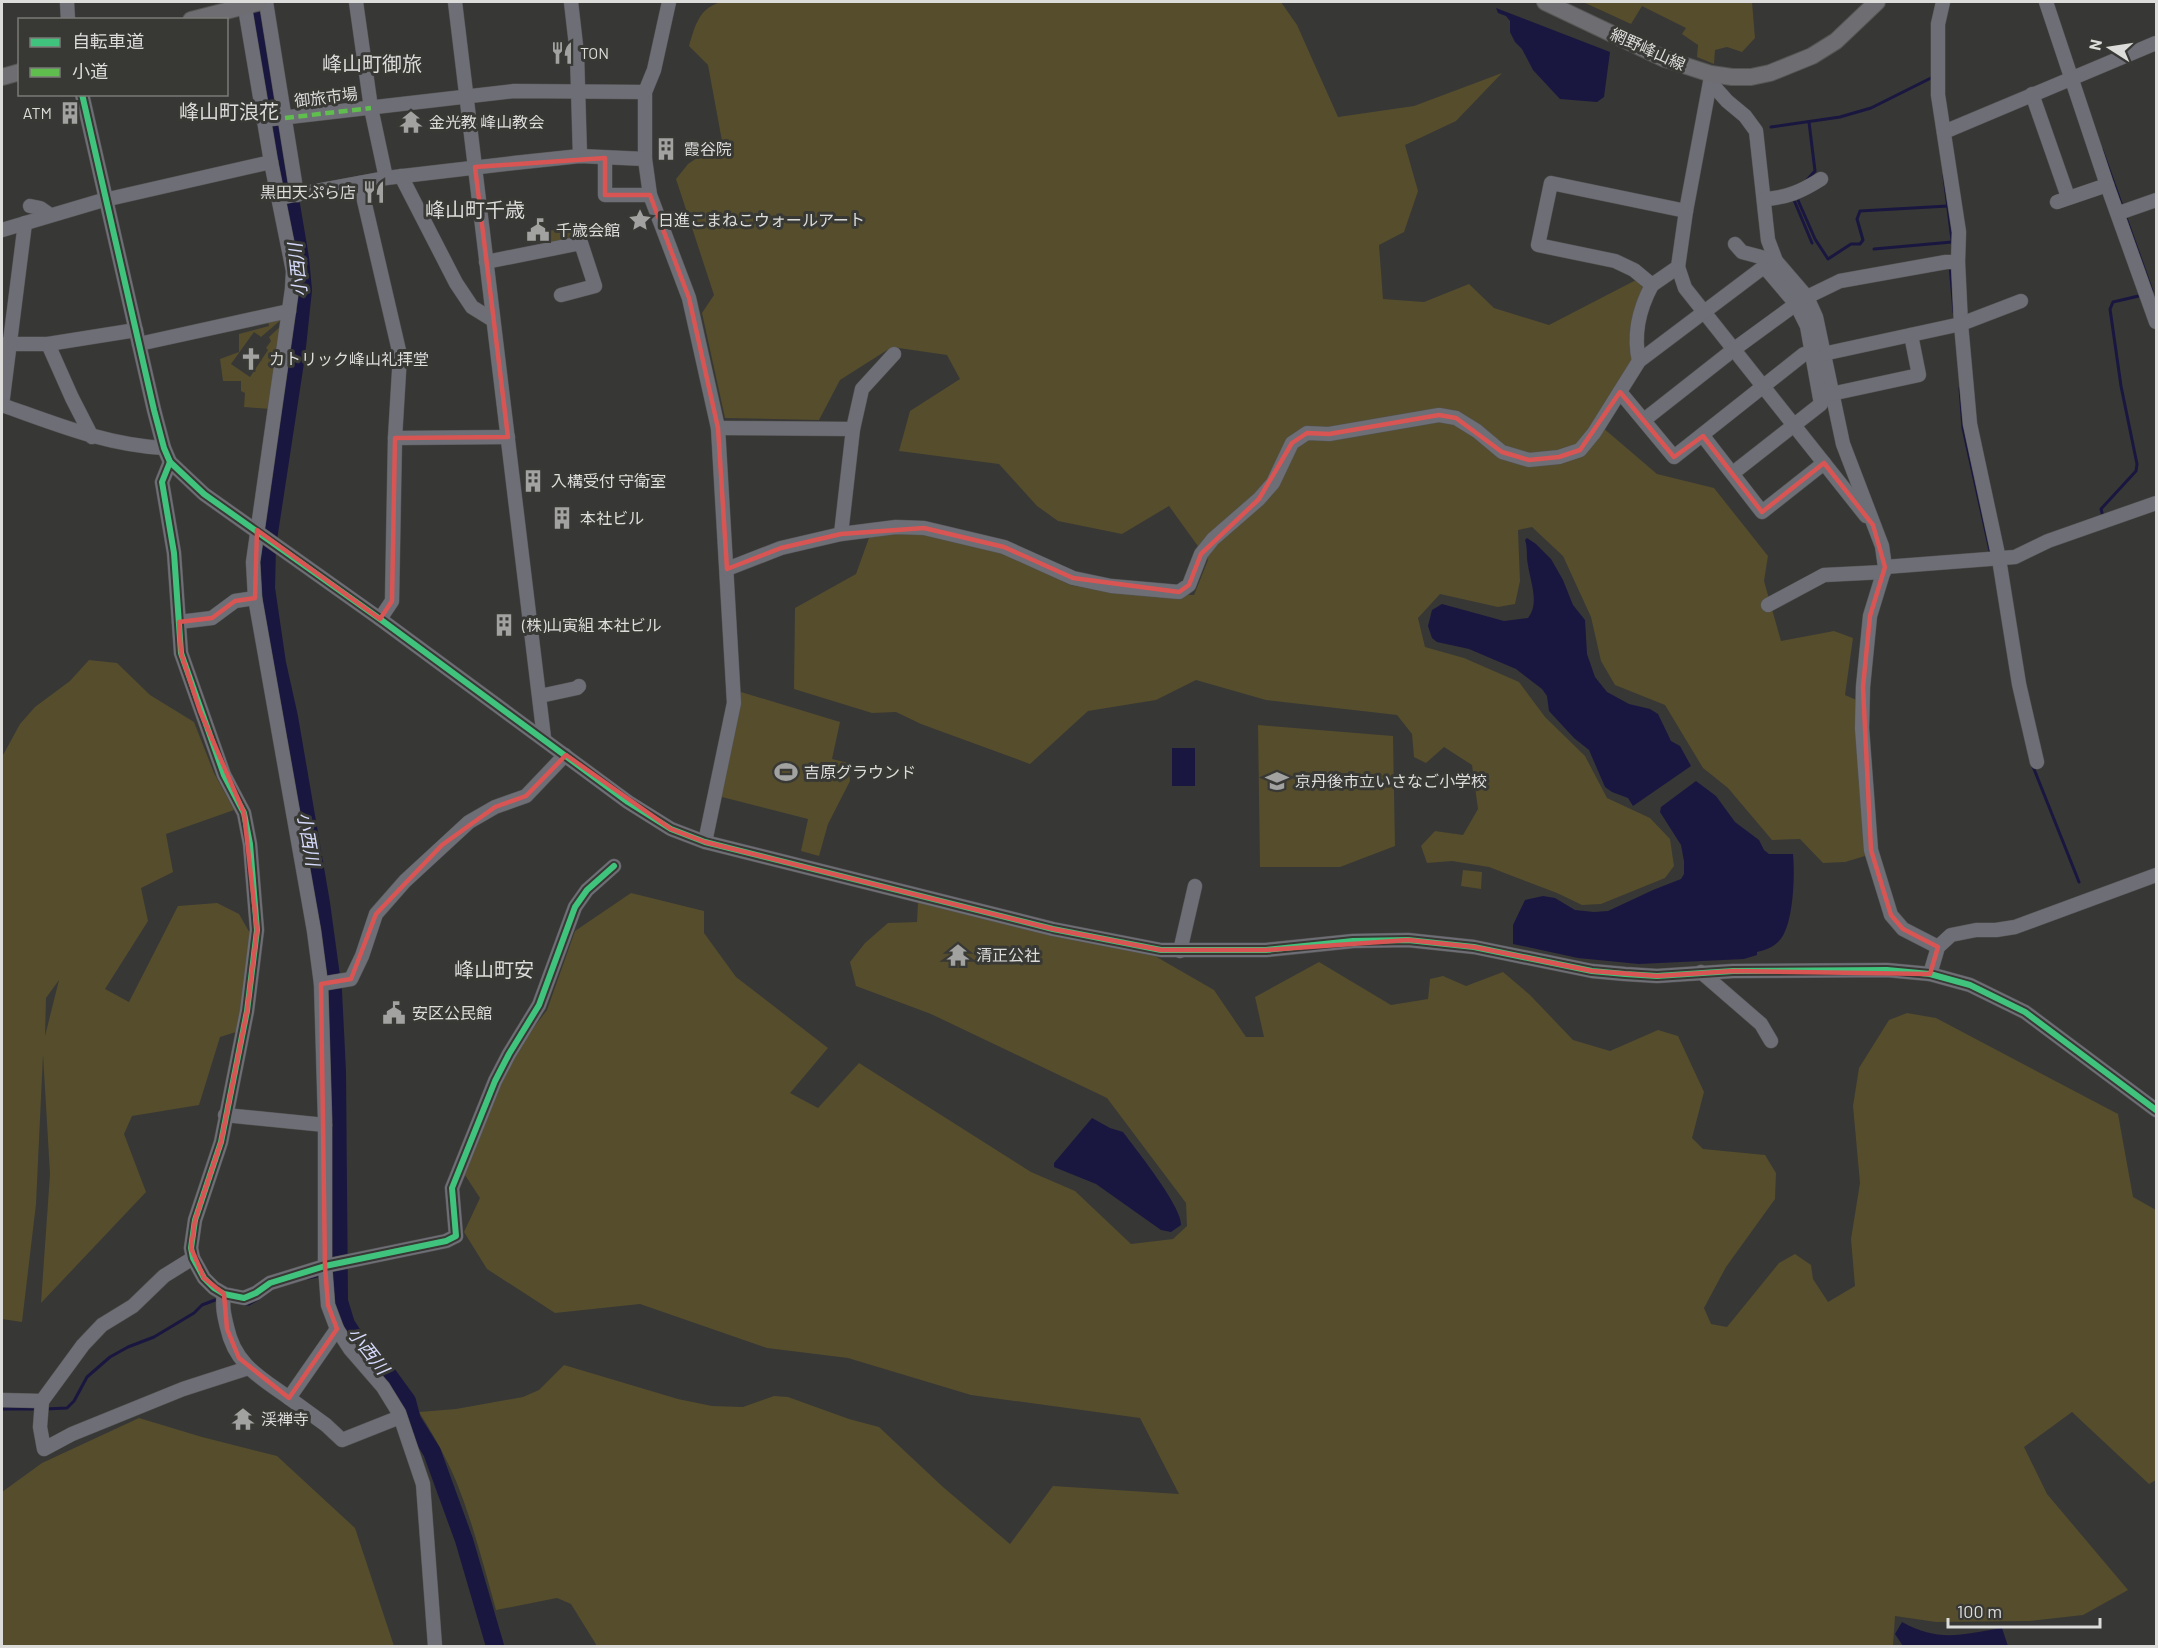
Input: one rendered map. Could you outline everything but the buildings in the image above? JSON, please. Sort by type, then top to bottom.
[{"type":"main road","name":"網野峰山線","points":[[1545,2],[1711,79],[1751,77],[1770,73],[1801,60],[1836,41],[1877,2]]},
{"type":"main road","points":[[198,18],[250,3]]},
{"type":"main road","points":[[2,77],[18,73]]},
{"type":"street","points":[[66,2],[68,18]]},
{"type":"street","points":[[266,2],[284,118],[293,271],[272,438],[256,530],[253,562],[255,598],[301,853],[321,984],[325,1125],[325,1266],[328,1305],[337,1329],[383,1387],[400,1417],[425,1494],[435,1647]]},
{"type":"street","points":[[356,2],[371,108],[386,178]]},
{"type":"street","points":[[455,2],[544,738]]},
{"type":"street","points":[[571,2],[577,54],[580,156]]},
{"type":"street","points":[[669,2],[654,70],[645,92],[645,159],[650,195],[689,298],[718,428],[734,703],[705,842]]},
{"type":"street","points":[[1943,2],[1938,24],[1938,95],[1959,232],[1961,324],[1970,424],[1999,559],[2019,684],[2037,762]]},
{"type":"street","points":[[2046,2],[2073,77],[2107,185],[2157,322]]},
{"type":"street","points":[[250,3],[271,162],[289,197]]},
{"type":"street","points":[[1944,132],[2157,43]]},
{"type":"street","points":[[1711,79],[1726,101],[1745,116],[1756,131],[1768,240],[1776,261],[1801,301]]},
{"type":"street","points":[[1711,79],[1686,211],[1678,267],[1685,288],[1873,525]]},
{"type":"street","name":"御旅市場","points":[[266,120],[514,91],[645,92]]},
{"type":"street","points":[[2032,94],[2063,200],[2107,185]]},
{"type":"street","points":[[82,96],[137,337],[164,448],[170,462],[204,494],[544,738],[628,802],[671,829],[705,842],[1053,928],[1161,950],[1266,950],[1353,941],[1408,940],[1474,947],[1603,972],[1658,976],[1701,972],[1887,970],[1930,974],[1970,984],[2025,1012],[2157,1110]]},
{"type":"street","points":[[289,197],[386,178],[475,167],[580,156],[645,159]]},
{"type":"street","points":[[605,158],[605,195],[650,195]]},
{"type":"street","points":[[2,230],[106,200],[271,162]]},
{"type":"street","points":[[401,176],[456,283],[472,307],[493,320]]},
{"type":"street","points":[[1764,199],[1783,198],[1800,192],[1821,179]]},
{"type":"street","points":[[360,183],[400,355],[395,438],[392,601],[380,619]]},
{"type":"street","points":[[1652,285],[1634,270],[1615,261],[1538,245],[1551,183],[1686,211]]},
{"type":"street","points":[[2119,213],[2157,200]]},
{"type":"street","points":[[30,206],[40,208],[50,215]]},
{"type":"street","points":[[25,223],[6,344],[2,405],[92,437],[137,447],[164,448]]},
{"type":"street","points":[[486,262],[581,243],[595,286],[561,295]]},
{"type":"street","points":[[1735,244],[1742,252],[1776,261]]},
{"type":"street","points":[[1644,420],[1733,350],[1801,301],[1840,281],[1946,262],[1959,262]]},
{"type":"street","points":[[1639,361],[1637,333],[1640,313],[1652,285],[1678,267]]},
{"type":"street","points":[[727,569],[781,548],[841,534],[897,527],[924,528],[1004,547],[1073,578],[1111,586],[1179,592],[1189,585],[1201,554],[1213,539],[1259,499],[1273,483],[1292,443],[1307,433],[1329,434],[1438,415],[1456,418],[1477,431],[1502,452],[1529,460],[1559,457],[1580,450],[1594,433],[1639,361],[1761,269],[1767,270],[1816,317],[1821,404],[1733,473]]},
{"type":"street","points":[[1620,392],[1674,458],[1804,354],[1818,354],[1961,324],[2021,301]]},
{"type":"street","points":[[6,344],[48,344],[137,337],[289,311]]},
{"type":"street","points":[[1831,394],[1919,375],[1911,335]]},
{"type":"street","points":[[48,344],[92,437]]},
{"type":"street","points":[[841,534],[853,429],[862,389],[894,354]]},
{"type":"street","points":[[1818,354],[1831,394],[1843,444],[1882,546],[1884,569],[1870,616],[1863,687],[1862,728],[1871,850],[1891,915],[1903,929],[1938,947]]},
{"type":"street","points":[[718,428],[853,429]]},
{"type":"street","points":[[1703,436],[1762,512],[1824,463]]},
{"type":"street","points":[[395,438],[508,437]]},
{"type":"street","points":[[170,462],[162,482],[174,553],[181,653],[224,775],[244,813],[250,844],[257,930],[254,970],[221,1142],[195,1220],[191,1248],[193,1258],[204,1278],[214,1288],[224,1294],[244,1298],[270,1283],[325,1266],[446,1241],[456,1236],[452,1188],[495,1082],[539,1005],[575,907],[587,890],[614,866]]},
{"type":"street","points":[[1768,605],[1824,575],[2015,557],[2048,541],[2157,504]]},
{"type":"street","points":[[179,622],[212,618],[235,601],[255,598]]},
{"type":"street","points":[[540,696],[579,686]]},
{"type":"street","points":[[321,984],[351,979],[362,956],[376,914],[397,889],[442,845],[469,822],[495,807],[526,796],[566,755]]},
{"type":"street","points":[[1930,974],[1938,947],[1951,935],[1976,930],[2015,927],[2157,875]]},
{"type":"street","points":[[1180,951],[1195,886]]},
{"type":"street","points":[[1701,972],[1761,1024],[1771,1041]]},
{"type":"street","points":[[225,1115],[325,1125]]},
{"type":"street","points":[[193,1258],[164,1276],[133,1306],[102,1325],[83,1345],[42,1401],[40,1427],[44,1449],[72,1434],[183,1389],[248,1368]]},
{"type":"street","points":[[224,1294],[222,1305],[232,1345],[239,1358],[248,1368],[326,1425],[342,1440],[400,1417]]},
{"type":"street","points":[[289,1398],[337,1329]]},
{"type":"street","points":[[2,1400],[42,1401]]},
{"type":"highlighted area","points":[[605,158],[605,195],[650,195],[689,298],[718,428],[727,569],[781,548],[841,534],[924,528],[1004,547],[1073,578],[1179,592],[1189,585],[1201,554],[1259,499],[1292,443],[1307,433],[1329,434],[1439,415],[1456,418],[1502,452],[1529,460],[1559,457],[1580,450],[1620,392],[1674,457],[1703,436],[1762,512],[1824,463],[1873,525],[1885,567],[1870,616],[1863,687],[1871,850],[1891,915],[1903,929],[1938,947],[1930,974],[1733,971],[1657,976],[1592,971],[1474,947],[1408,940],[1266,950],[1161,950],[1053,929],[705,842],[671,829],[566,755],[526,796],[495,807],[442,845],[376,914],[351,979],[321,984],[325,1266],[328,1305],[337,1329],[289,1398],[239,1358],[227,1329],[224,1294],[204,1278],[191,1248],[195,1220],[221,1142],[247,1011],[257,930],[244,813],[200,711],[181,653],[179,622],[212,618],[235,601],[255,598],[257,530],[380,619],[392,601],[395,438],[508,437],[475,167]]},
{"type":"shaded area","points":[[722,2],[1281,2],[1297,25],[1338,117],[1414,106],[1502,73],[1456,121],[1405,145],[1418,191],[1404,232],[1379,245],[1383,299],[1424,302],[1469,284],[1494,308],[1549,325],[1636,280],[1645,290],[1632,360],[1595,421],[1657,474],[1714,488],[1768,556],[1764,581],[1781,641],[1834,631],[1853,638],[1845,695],[1859,701],[1855,732],[1862,781],[1865,856],[1845,862],[1823,863],[1800,839],[1772,840],[1728,788],[1703,768],[1665,705],[1615,685],[1601,661],[1591,617],[1563,556],[1532,527],[1518,530],[1520,581],[1515,604],[1498,607],[1440,594],[1418,618],[1425,647],[1464,658],[1519,682],[1545,717],[1585,756],[1607,798],[1650,818],[1670,839],[1674,866],[1665,878],[1601,904],[1582,905],[1489,867],[1452,861],[1427,863],[1421,846],[1435,831],[1463,835],[1478,809],[1472,765],[1444,747],[1426,763],[1414,757],[1412,734],[1397,715],[1266,700],[1196,680],[1156,700],[1088,711],[1030,764],[921,724],[896,712],[872,713],[794,689],[795,608],[856,574],[870,535],[924,531],[1002,550],[1070,585],[1108,592],[1194,595],[1208,560],[1169,506],[1122,534],[1058,521],[1037,506],[999,464],[899,451],[910,411],[960,379],[947,355],[892,347],[840,380],[819,420],[725,418],[702,313],[714,295],[676,179],[688,164],[722,141],[708,65],[689,46],[699,18],[708,8]]},
{"type":"shaded area","points":[[1583,2],[1752,2],[1755,38],[1742,52],[1727,47],[1715,50],[1714,64],[1697,57],[1698,45],[1682,34],[1686,28],[1642,6],[1631,24]]},
{"type":"shaded area","points":[[1496,8],[1610,52],[1604,97],[1597,102],[1560,99],[1533,70],[1510,32],[1510,21],[1506,16],[1498,13]]},
{"type":"shaded area","points":[[297,200],[306,260],[307,291],[288,435],[285,435],[298,356],[305,290]]},
{"type":"shaded area","points":[[579,225],[581,239],[550,244],[548,231]]},
{"type":"shaded area","points":[[282,319],[261,337],[254,332],[231,364],[250,377],[268,350],[266,348],[271,341],[269,337],[283,324],[271,409],[244,407],[245,393],[241,391],[241,381],[223,381],[220,359],[239,352],[239,334],[269,326],[268,321]]},
{"type":"shaded area","points":[[1527,538],[1551,559],[1573,605],[1585,620],[1587,654],[1595,677],[1607,692],[1629,704],[1650,709],[1658,714],[1671,741],[1680,746],[1691,766],[1633,806],[1628,798],[1605,787],[1589,750],[1574,738],[1549,711],[1547,696],[1542,689],[1516,669],[1469,649],[1437,642],[1432,638],[1428,626],[1432,610],[1442,604],[1504,621],[1528,618],[1532,612],[1534,599],[1527,562],[1525,540]]},
{"type":"shaded area","points":[[89,660],[117,663],[150,695],[194,722],[214,773],[234,810],[166,834],[173,872],[141,888],[148,921],[105,989],[129,1002],[178,906],[217,903],[239,914],[251,935],[248,970],[236,1032],[220,1037],[199,1105],[132,1116],[124,1134],[146,1192],[41,1303],[50,1174],[43,1055],[36,1204],[22,1322],[2,1319],[2,757],[20,724],[35,707],[70,681]],"holes":[[[59,980],[45,1036],[46,998]]]},
{"type":"shaded area","name":"吉原グラウンド","points":[[741,692],[840,722],[832,759],[848,763],[850,781],[828,824],[819,856],[801,851],[808,819],[718,796]]},
{"type":"shaded area","points":[[1258,725],[1393,736],[1395,846],[1340,867],[1260,867]]},
{"type":"shaded area","points":[[1172,748],[1195,748],[1195,786],[1172,786]]},
{"type":"shaded area","points":[[1696,781],[1716,796],[1735,822],[1759,840],[1769,854],[1793,854],[1794,874],[1790,913],[1783,935],[1776,944],[1757,952],[1757,955],[1744,959],[1639,964],[1578,958],[1513,944],[1513,925],[1525,900],[1543,896],[1555,898],[1575,910],[1608,911],[1681,879],[1684,874],[1684,861],[1681,845],[1660,812],[1661,807]]},
{"type":"shaded area","points":[[1463,870],[1482,872],[1481,889],[1461,886]]},
{"type":"shaded area","points":[[631,893],[704,911],[704,933],[736,977],[828,1048],[790,1093],[818,1108],[859,1063],[1031,1172],[1075,1191],[1131,1244],[1173,1239],[1187,1226],[1186,1203],[1107,1098],[931,1014],[856,986],[850,962],[865,943],[888,923],[917,922],[918,902],[1155,956],[1214,990],[1246,1037],[1264,1037],[1255,997],[1319,962],[1391,1005],[1428,999],[1430,979],[1443,976],[1466,986],[1503,972],[1530,995],[1573,1040],[1610,1051],[1658,1030],[1678,1036],[1704,1092],[1692,1138],[1703,1149],[1765,1155],[1776,1173],[1775,1199],[1726,1267],[1704,1308],[1711,1324],[1727,1327],[1779,1263],[1795,1254],[1811,1265],[1813,1279],[1828,1302],[1855,1286],[1851,1239],[1860,1183],[1853,1106],[1859,1068],[1889,1020],[1907,1013],[1936,1018],[2118,1114],[2133,1197],[2156,1210],[2156,1480],[2149,1484],[2072,1412],[2024,1447],[2047,1494],[2128,1590],[2083,1615],[2030,1621],[1936,1622],[1895,1616],[1893,1646],[597,1646],[571,1604],[557,1598],[496,1610],[473,1529],[456,1481],[419,1412],[456,1409],[523,1397],[539,1390],[564,1365],[678,1399],[712,1406],[743,1407],[774,1396],[788,1397],[879,1427],[943,1487],[1010,1544],[1053,1486],[1179,1494],[1140,1418],[971,1395],[848,1358],[767,1348],[640,1304],[555,1313],[487,1269],[464,1232],[480,1198],[463,1172],[515,1052],[547,1010],[575,931]]},
{"type":"shaded area","points":[[1092,1118],[1123,1132],[1167,1192],[1180,1217],[1181,1225],[1171,1232],[1161,1230],[1096,1184],[1054,1167],[1054,1163]]},
{"type":"shaded area","points":[[139,1418],[277,1456],[355,1528],[394,1646],[2,1646],[2,1492],[42,1463]]},
{"type":"shaded area","points":[[1902,1622],[1916,1629],[1940,1635],[2002,1628],[2008,1646],[1903,1646],[1895,1634]]},
{"type":"waterway","name":"小西川","points":[[257,2],[300,258],[303,290],[296,356],[267,546],[266,588],[277,663],[289,717],[321,903],[333,991],[337,1071],[339,1301],[346,1324],[407,1401],[412,1420],[432,1452],[464,1540],[495,1646]]},
{"type":"waterway","points":[[1771,127],[1840,117],[1871,108],[1933,77]]},
{"type":"waterway","points":[[1806,181],[1815,171],[1809,122]]},
{"type":"waterway","points":[[2102,150],[2123,209]]},
{"type":"waterway","points":[[1944,176],[1952,240]]},
{"type":"waterway","points":[[1797,198],[1815,239],[1828,259],[1851,244],[1860,244],[1863,240],[1857,219],[1860,211],[1948,206]]},
{"type":"waterway","points":[[1794,200],[1812,243]]},
{"type":"waterway","points":[[2125,215],[2152,291]]},
{"type":"waterway","points":[[1874,249],[1952,242]]},
{"type":"waterway","points":[[1950,265],[1954,312]]},
{"type":"waterway","points":[[2103,517],[2101,509],[2136,471],[2137,464],[2121,386],[2110,309],[2113,302],[2143,295]]},
{"type":"waterway","points":[[1960,388],[1963,428],[1991,555]]},
{"type":"waterway","points":[[2032,764],[2079,882]]},
{"type":"waterway","points":[[308,1278],[322,1275]]},
{"type":"waterway","points":[[245,1304],[258,1299]]},
{"type":"waterway","points":[[45,1409],[67,1408],[74,1401],[87,1377],[110,1357],[154,1337],[194,1313],[202,1305],[215,1300],[221,1301]]},
{"type":"waterway","points":[[2,1409],[39,1409]]},
{"type":"marked path","points":[[285,118],[371,108]]},
{"type":"cycle path","points":[[82,96],[154,410],[170,462],[204,494],[380,619],[628,802],[671,829],[705,842],[1053,929],[1161,950],[1266,950],[1353,941],[1408,940],[1474,947],[1592,971],[1625,974],[1657,976],[1733,971],[1887,970],[1930,974],[1970,985],[2025,1012],[2156,1110]]},
{"type":"cycle path","points":[[170,462],[162,482],[174,553],[181,653],[224,775],[244,813],[250,844],[257,930],[247,1011],[221,1142],[195,1220],[191,1248],[193,1258],[204,1278],[214,1288],[224,1294],[244,1298],[270,1283],[325,1266],[446,1241],[456,1236],[452,1188],[495,1081],[539,1005],[575,907],[587,890],[614,866]]},
{"type":"place","name":"TON","points":[[562,53]]},
{"type":"place","name":"ATM","points":[[70,113]]},
{"type":"place","name":"金光教 峰山教会","points":[[411,122]]},
{"type":"place","name":"霞谷院","points":[[666,149]]},
{"type":"place","name":"黒田天ぷら店","points":[[374,192]]},
{"type":"place","name":"日進こまねこウォールアート","points":[[640,220]]},
{"type":"place","name":"千歳会館","points":[[538,230]]},
{"type":"place","name":"カトリック峰山礼拝堂","points":[[251,359]]},
{"type":"place","name":"入構受付 守衛室","points":[[533,481]]},
{"type":"place","name":"本社ビル","points":[[562,518]]},
{"type":"place","name":"(株)山寅組 本社ビル","points":[[504,625]]},
{"type":"place","name":"吉原グラウンド","points":[[786,772]]},
{"type":"place","name":"京丹後市立いさなご小学校","points":[[1277,781]]},
{"type":"place","name":"清正公社","points":[[958,955]]},
{"type":"place","name":"安区公民館","points":[[394,1013]]},
{"type":"place","name":"渓禅寺","points":[[243,1419]]},
{"type":"district","name":"峰山町御旅","points":[[372,64]]},
{"type":"district","name":"峰山町浪花","points":[[229,112]]},
{"type":"district","name":"峰山町千歳","points":[[475,210]]},
{"type":"district","name":"峰山町安","points":[[494,970]]}]
